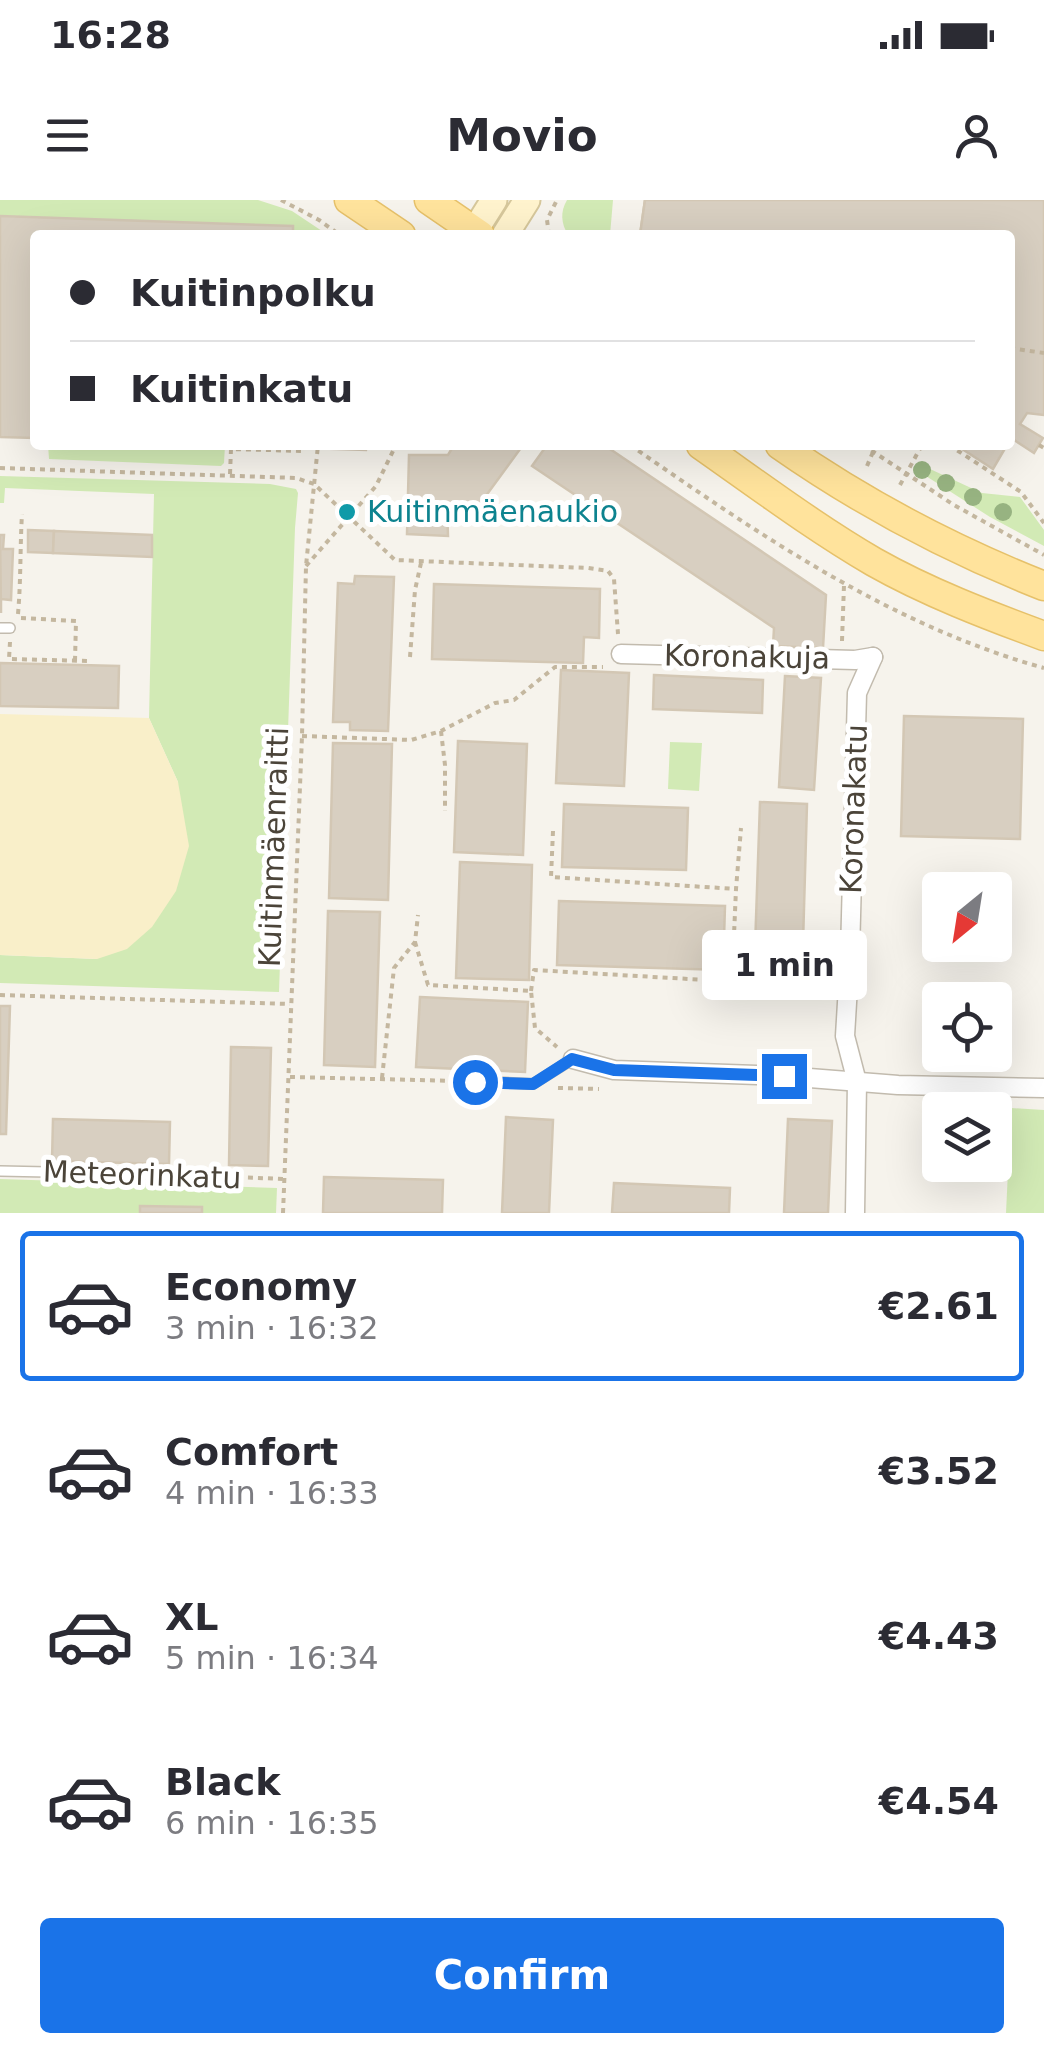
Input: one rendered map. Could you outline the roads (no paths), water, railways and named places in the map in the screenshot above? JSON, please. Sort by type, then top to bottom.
[{"type":"main road","points":[[349,200],[394,230]]},
{"type":"main road","points":[[429,200],[470,230]]},
{"type":"main road","points":[[708,450],[815,526],[878,564],[1044,636]]},
{"type":"main road","points":[[787,450],[860,499],[908,525],[962,553],[1044,586]]},
{"type":"street","points":[[477,230],[494,200]]},
{"type":"street","points":[[508,230],[527,200]]},
{"type":"street","name":"Koronakuja","points":[[620,654],[855,660],[873,657]]},
{"type":"street","name":"Koronakatu","points":[[855,1213],[858,1082],[845,1036],[846,988],[857,693],[873,657]]},
{"type":"street","points":[[572,1059],[614,1070],[1044,1088]]},
{"type":"lane","points":[[475,1082],[533,1084],[572,1059]]},
{"type":"lane","name":"Meteorinkatu","points":[[0,1172],[191,1175]]},
{"type":"place","name":"Kuitinmäenaukio","points":[[347,512]]}]
